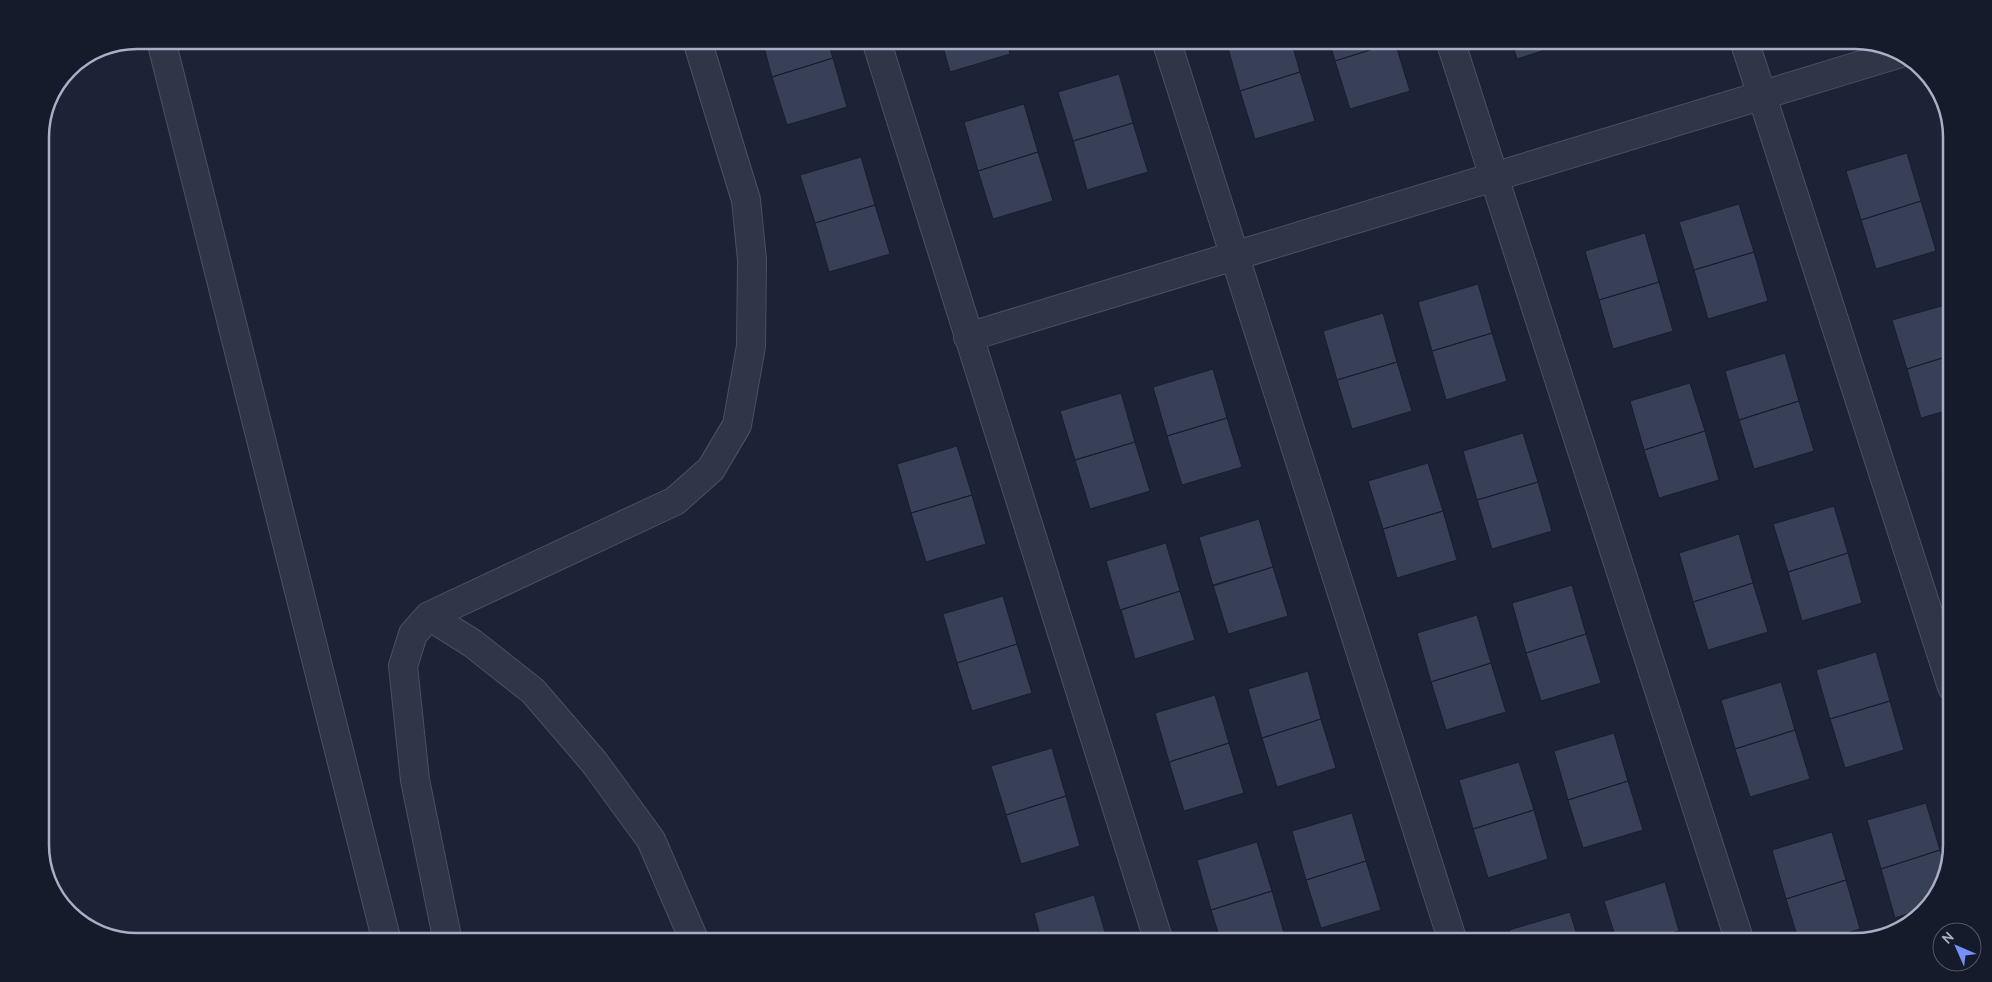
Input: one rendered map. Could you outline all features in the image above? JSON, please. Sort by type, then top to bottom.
[{"type":"street","points":[[163,49],[385,933]]},
{"type":"street","points":[[446,933],[415,780],[403,666],[412,634],[430,616],[675,501],[711,469],[737,426],[751,346],[752,260],[747,210],[700,49]]},
{"type":"street","points":[[879,49],[1155,933]]},
{"type":"street","points":[[1169,49],[1450,933]]},
{"type":"street","points":[[1453,49],[1737,933]]},
{"type":"street","points":[[1747,49],[1943,659]]},
{"type":"street","points":[[968,338],[1890,56]]},
{"type":"street","points":[[430,616],[472,643],[533,690],[594,762],[651,840],[692,933]]},
{"type":"building","points":[[764,49],[830,49],[833,58],[772,77]]},
{"type":"building","points":[[944,49],[1009,49],[1010,54],[950,72]]},
{"type":"building","points":[[1228,49],[1294,49],[1300,72],[1240,91]]},
{"type":"building","points":[[1332,49],[1373,49],[1335,61]]},
{"type":"building","points":[[1373,49],[1397,49],[1410,91],[1350,109],[1335,61]]},
{"type":"building","points":[[1514,49],[1549,49],[1517,59]]},
{"type":"building","points":[[833,58],[847,107],[787,125],[772,77]]},
{"type":"building","points":[[1300,72],[1315,121],[1255,139],[1240,91]]},
{"type":"building","points":[[1119,74],[1133,123],[1073,141],[1058,92]]},
{"type":"building","points":[[1024,104],[1038,152],[978,171],[964,122]]},
{"type":"building","points":[[1133,123],[1148,172],[1087,190],[1073,141]]},
{"type":"building","points":[[1038,152],[1053,201],[993,219],[978,171]]},
{"type":"building","points":[[1907,153],[1921,201],[1861,220],[1846,171]]},
{"type":"building","points":[[861,157],[875,205],[815,223],[800,175]]},
{"type":"building","points":[[1921,201],[1936,251],[1876,269],[1861,220]]},
{"type":"building","points":[[1739,204],[1754,252],[1694,270],[1679,222]]},
{"type":"building","points":[[875,205],[890,254],[829,272],[815,223]]},
{"type":"building","points":[[1645,233],[1659,282],[1599,300],[1585,251]]},
{"type":"building","points":[[1754,252],[1768,301],[1708,319],[1694,270]]},
{"type":"building","points":[[1659,282],[1673,331],[1613,349],[1599,300]]},
{"type":"building","points":[[1478,284],[1492,333],[1432,351],[1418,302]]},
{"type":"building","points":[[1943,306],[1943,358],[1907,369],[1892,320]]},
{"type":"building","points":[[1383,313],[1397,362],[1337,380],[1323,331]]},
{"type":"building","points":[[1492,333],[1507,381],[1446,400],[1432,351]]},
{"type":"building","points":[[1785,353],[1799,401],[1739,420],[1725,371]]},
{"type":"building","points":[[1943,358],[1943,412],[1921,418],[1907,369]]},
{"type":"building","points":[[1397,362],[1412,411],[1352,429],[1337,380]]},
{"type":"building","points":[[1213,369],[1227,418],[1167,436],[1153,387]]},
{"type":"building","points":[[1690,383],[1705,431],[1644,450],[1630,401]]},
{"type":"building","points":[[1121,393],[1135,442],[1075,460],[1060,411]]},
{"type":"building","points":[[1799,401],[1814,451],[1754,469],[1739,420]]},
{"type":"building","points":[[1227,418],[1242,467],[1182,485],[1167,436]]},
{"type":"building","points":[[1705,431],[1719,480],[1659,498],[1644,450]]},
{"type":"building","points":[[1523,433],[1538,482],[1477,500],[1463,451]]},
{"type":"building","points":[[1135,442],[1150,491],[1090,509],[1075,460]]},
{"type":"building","points":[[957,446],[972,495],[911,513],[897,464]]},
{"type":"building","points":[[1428,463],[1443,511],[1383,529],[1368,481]]},
{"type":"building","points":[[1538,482],[1552,531],[1492,549],[1477,500]]},
{"type":"building","points":[[972,495],[986,544],[926,562],[911,513]]},
{"type":"building","points":[[1834,506],[1848,553],[1788,572],[1773,524]]},
{"type":"building","points":[[1443,511],[1457,560],[1397,578],[1383,529]]},
{"type":"building","points":[[1259,519],[1273,567],[1213,586],[1199,537]]},
{"type":"building","points":[[1739,534],[1753,583],[1693,602],[1679,553]]},
{"type":"building","points":[[1166,543],[1180,591],[1120,610],[1106,561]]},
{"type":"building","points":[[1848,553],[1862,603],[1802,621],[1788,572]]},
{"type":"building","points":[[1273,567],[1288,616],[1228,634],[1213,585]]},
{"type":"building","points":[[1753,583],[1768,632],[1708,650],[1693,602]]},
{"type":"building","points":[[1572,585],[1586,634],[1526,653],[1512,603]]},
{"type":"building","points":[[1180,591],[1195,640],[1135,659],[1121,610]]},
{"type":"building","points":[[1003,596],[1017,644],[957,663],[943,614]]},
{"type":"building","points":[[1477,615],[1491,663],[1431,682],[1417,633]]},
{"type":"building","points":[[1586,634],[1601,683],[1541,701],[1526,653]]},
{"type":"building","points":[[1017,644],[1032,693],[972,711],[957,663]]},
{"type":"building","points":[[1876,652],[1890,701],[1830,719],[1816,670]]},
{"type":"building","points":[[1491,663],[1506,712],[1446,730],[1431,682]]},
{"type":"building","points":[[1308,671],[1321,719],[1262,738],[1248,689]]},
{"type":"building","points":[[1781,682],[1795,730],[1735,749],[1721,700]]},
{"type":"building","points":[[1215,695],[1229,743],[1169,762],[1155,713]]},
{"type":"building","points":[[1890,701],[1904,750],[1845,768],[1830,719]]},
{"type":"building","points":[[1321,719],[1336,768],[1277,787],[1262,738]]},
{"type":"building","points":[[1795,730],[1810,779],[1750,797],[1735,749]]},
{"type":"building","points":[[1614,733],[1628,781],[1568,800],[1554,751]]},
{"type":"building","points":[[1229,743],[1244,793],[1184,811],[1169,762]]},
{"type":"building","points":[[1052,748],[1066,796],[1006,815],[991,766]]},
{"type":"building","points":[[1519,762],[1534,810],[1473,829],[1459,780]]},
{"type":"building","points":[[1628,781],[1643,830],[1583,848],[1568,800]]},
{"type":"building","points":[[1066,796],[1080,846],[1021,864],[1006,815]]},
{"type":"building","points":[[1926,803],[1940,850],[1881,869],[1867,820]]},
{"type":"building","points":[[1534,810],[1548,859],[1488,878],[1473,829]]},
{"type":"building","points":[[1352,813],[1366,861],[1306,880],[1292,831]]},
{"type":"building","points":[[1832,832],[1846,880],[1786,899],[1772,850]]},
{"type":"building","points":[[1257,842],[1272,891],[1211,910],[1197,860]]},
{"type":"building","points":[[1940,850],[1942,856],[1937,879],[1928,894],[1910,913],[1895,918],[1881,869]]},
{"type":"building","points":[[1366,861],[1381,910],[1321,928],[1306,880]]},
{"type":"building","points":[[1846,880],[1860,929],[1847,933],[1796,933],[1786,899]]},
{"type":"building","points":[[1665,882],[1679,931],[1672,933],[1614,933],[1604,901]]},
{"type":"building","points":[[1272,891],[1284,933],[1218,933],[1211,910]]},
{"type":"building","points":[[1094,895],[1105,933],[1040,933],[1034,913]]},
{"type":"building","points":[[1570,912],[1576,933],[1510,933],[1509,930]]}]
